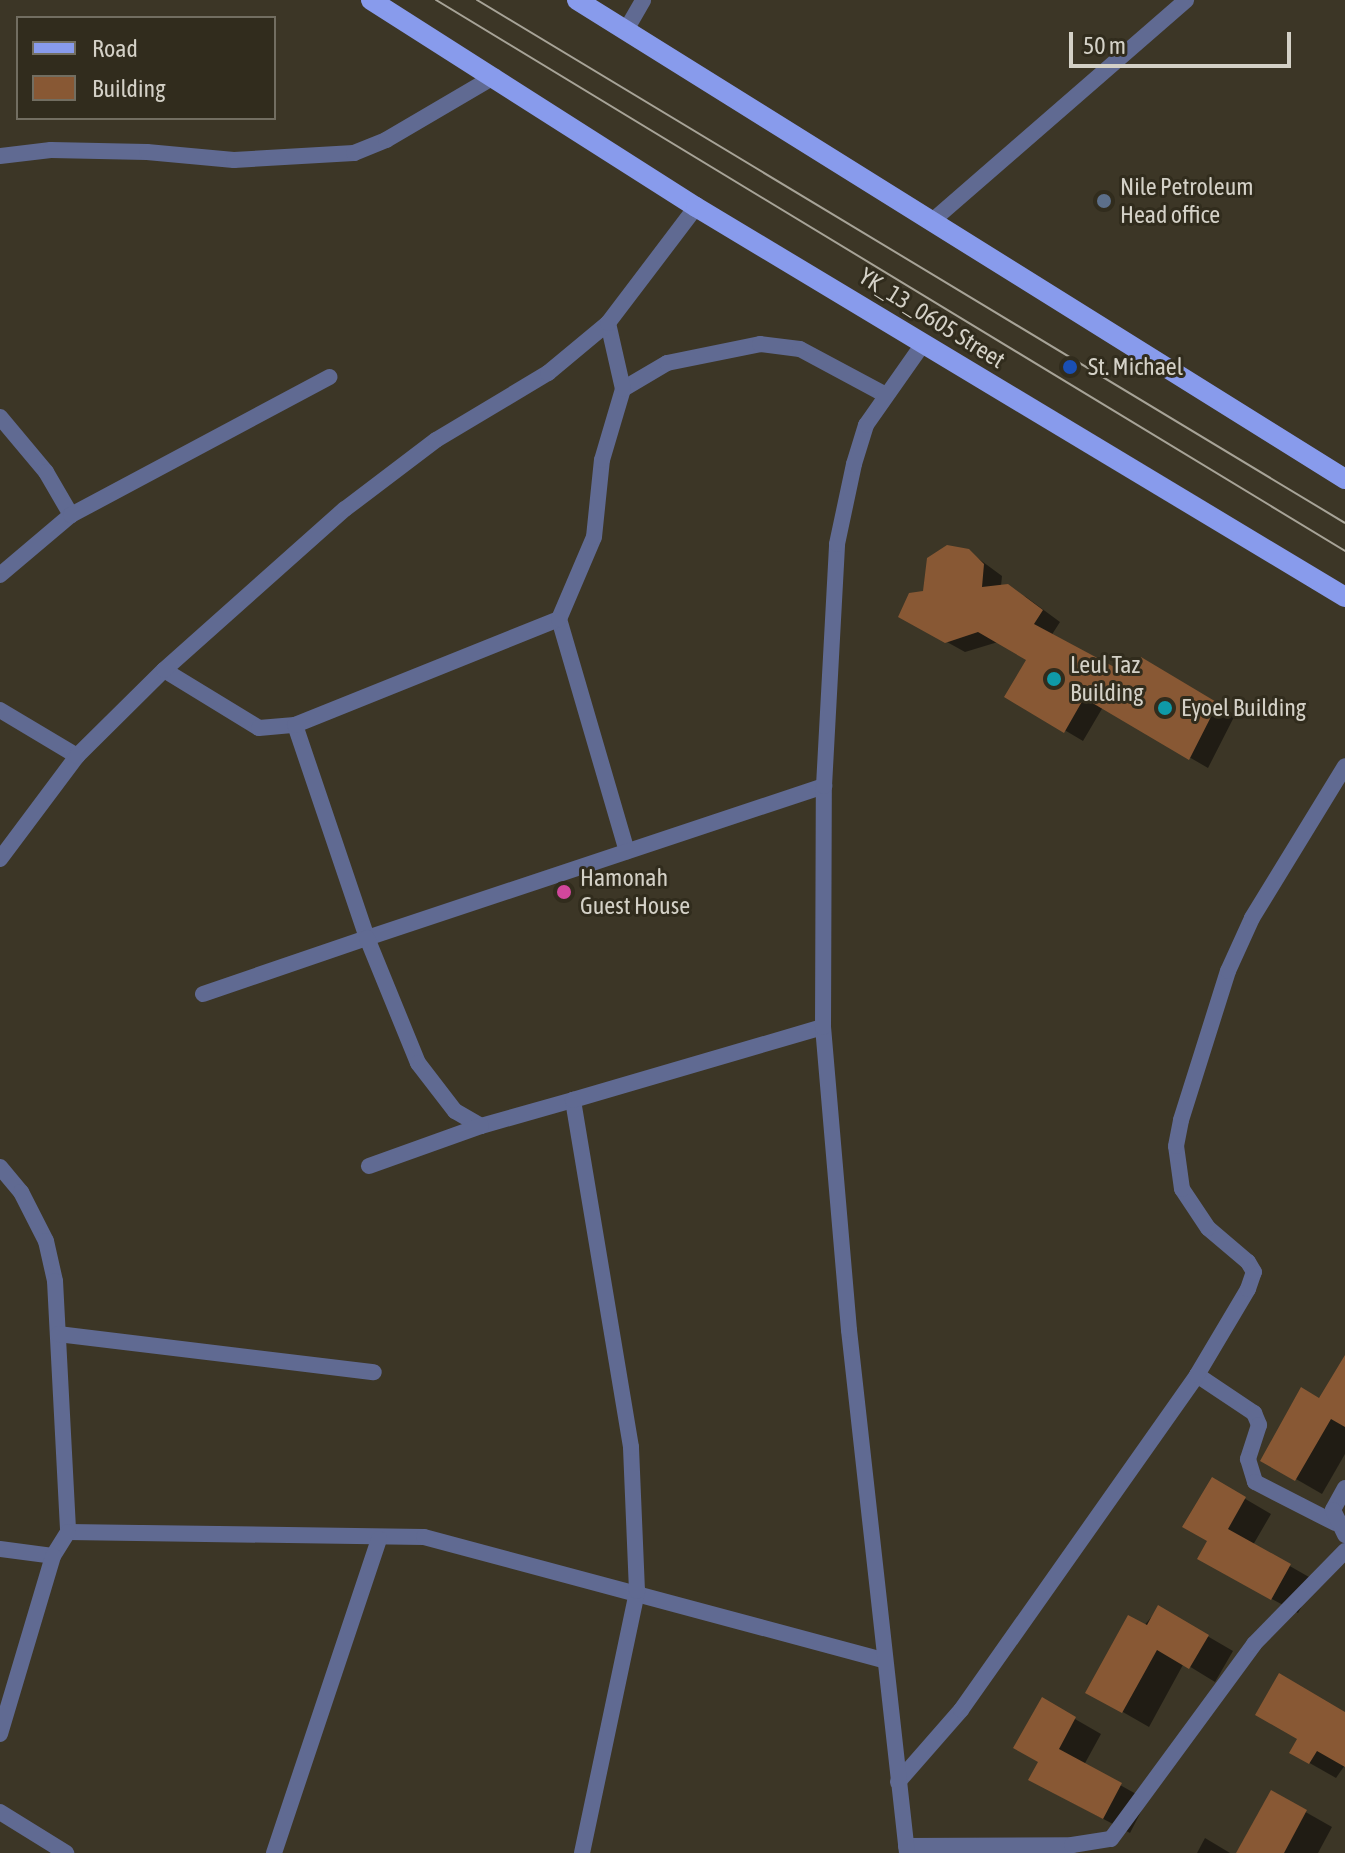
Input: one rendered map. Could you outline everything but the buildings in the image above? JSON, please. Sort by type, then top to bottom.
[{"type":"main road","name":"YK_13_0605 Street","points":[[371,0],[495,76],[696,207],[1345,597]]},
{"type":"main road","points":[[583,2],[1345,479]]},
{"type":"street","points":[[626,30],[643,0]]},
{"type":"street","points":[[931,222],[1186,0]]},
{"type":"street","points":[[0,156],[78,151],[234,160],[354,153],[386,140],[495,76]]},
{"type":"street","points":[[0,859],[77,756],[164,670],[345,509],[436,440],[548,373],[608,323],[696,207]]},
{"type":"street","points":[[608,323],[623,389],[602,460],[594,537],[559,619],[627,851]]},
{"type":"street","points":[[623,389],[667,363],[760,344],[800,349],[884,394]]},
{"type":"street","points":[[923,344],[884,394],[866,425],[837,544],[824,786],[823,1027],[883,1660],[907,1850],[1072,1845],[1111,1839],[1254,1644],[1345,1551]]},
{"type":"street","points":[[0,575],[71,515],[329,377]]},
{"type":"street","points":[[0,417],[46,472],[71,515]]},
{"type":"street","points":[[164,670],[259,728],[295,725],[559,619]]},
{"type":"street","points":[[0,710],[77,756]]},
{"type":"street","points":[[295,725],[367,938],[418,1063],[455,1111],[481,1126]]},
{"type":"street","points":[[898,1782],[961,1710],[1197,1375],[1254,1272],[1208,1228],[1182,1189],[1176,1146],[1181,1120],[1228,971],[1252,918],[1345,766]]},
{"type":"street","points":[[203,994],[824,786]]},
{"type":"street","points":[[369,1166],[481,1126],[823,1027]]},
{"type":"street","points":[[573,1100],[631,1447],[637,1591],[582,1853]]},
{"type":"street","points":[[0,1167],[21,1192],[46,1241],[58,1334],[68,1532],[53,1556],[0,1734]]},
{"type":"street","points":[[58,1334],[374,1372]]},
{"type":"street","points":[[1197,1375],[1254,1413],[1259,1425],[1248,1459],[1255,1482],[1340,1529]]},
{"type":"street","points":[[1340,1529],[1333,1510],[1345,1488]]},
{"type":"street","points":[[68,1532],[379,1539],[424,1537],[637,1591],[883,1660]]},
{"type":"street","points":[[274,1853],[379,1539]]},
{"type":"street","points":[[0,1549],[53,1556]]},
{"type":"street","points":[[0,1812],[66,1853]]},
{"type":"tram line","points":[[436,0],[1345,551]]},
{"type":"tram line","points":[[477,0],[1345,523]]},
{"type":"place","name":"Nile Petroleum Head office","points":[[1104,201]]},
{"type":"place","name":"St. Michael","points":[[1070,367]]},
{"type":"place","name":"Leul Taz Building","points":[[1054,679]]},
{"type":"place","name":"Eyoel Building","points":[[1165,708]]},
{"type":"place","name":"Hamonah Guest House","points":[[564,892]]}]
